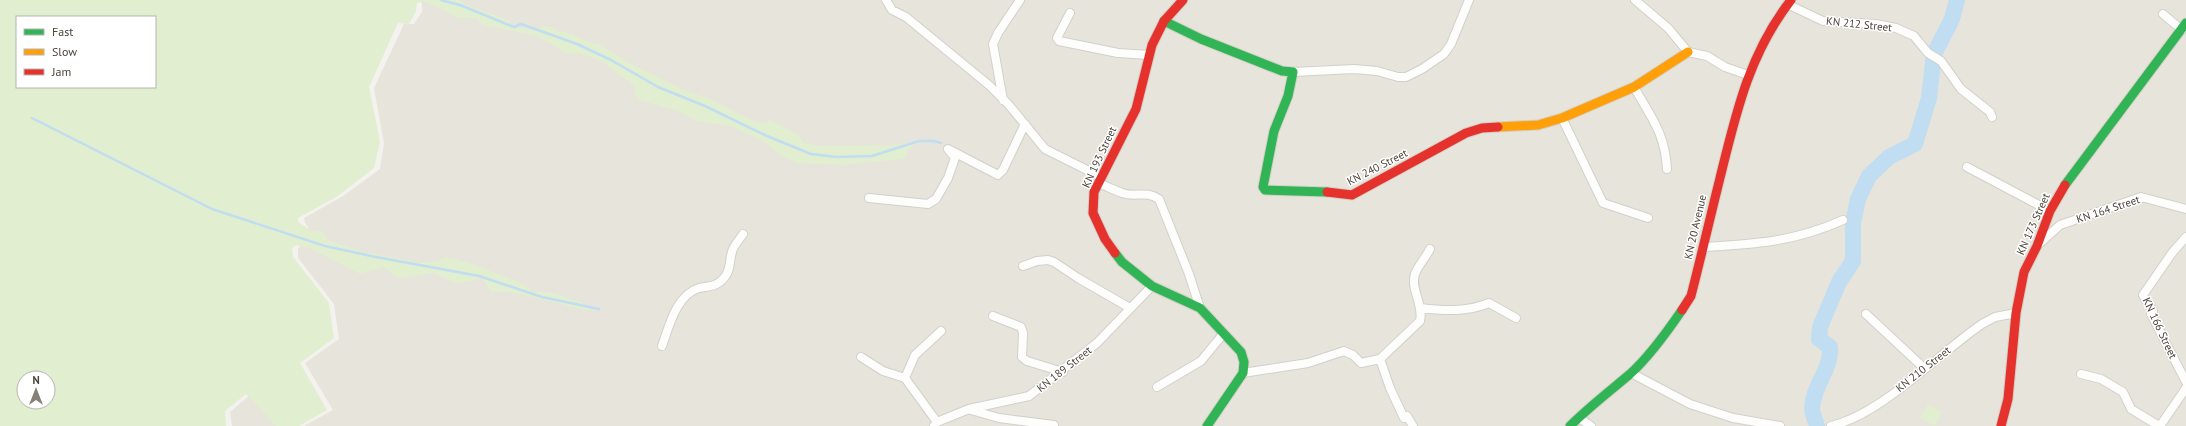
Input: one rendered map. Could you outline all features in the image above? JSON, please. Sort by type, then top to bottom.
[{"type":"street","points":[[886,0],[892,10],[906,17],[1003,100],[1045,149],[1122,193],[1136,195],[1151,194],[1159,199],[1189,274],[1200,308]]},
{"type":"street","points":[[1003,100],[993,44],[998,33],[1020,0]]},
{"type":"street","name":"KN 193 Street","points":[[1183,0],[1164,21],[1152,45],[1136,109],[1094,192],[1093,213],[1105,239],[1122,262],[1152,286],[1200,308],[1224,333],[1241,352],[1244,362],[1243,373]]},
{"type":"street","points":[[1164,21],[1201,39],[1282,71],[1377,71],[1398,77],[1406,77],[1422,69],[1444,54],[1451,44],[1469,0]]},
{"type":"street","points":[[1635,0],[1668,28],[1688,52],[1707,56],[1725,67],[1748,75]]},
{"type":"street","name":"KN 212 Street","points":[[1789,2],[1823,21],[1876,24],[1896,28],[1914,36],[1928,53],[1941,61],[1961,89],[1990,112],[1992,117]]},
{"type":"street","name":"KN 20 Avenue","points":[[1570,426],[1594,402],[1631,373],[1668,331],[1691,296],[1728,145],[1748,75],[1773,23],[1789,2]]},
{"type":"street","points":[[1070,13],[1057,38],[1059,41],[1118,53],[1150,55]]},
{"type":"street","points":[[2163,14],[2184,26]]},
{"type":"street","name":"KN 173 Street","points":[[2001,426],[2008,399],[2016,313],[2024,272],[2037,246],[2050,211],[2073,172],[2184,26]]},
{"type":"street","name":"KN 240 Street","points":[[1293,72],[1288,96],[1274,131],[1263,187],[1265,190],[1315,191],[1352,195],[1408,166],[1422,156],[1466,133],[1482,128],[1538,125],[1562,118],[1634,87],[1688,52]]},
{"type":"street","points":[[1634,87],[1661,133],[1666,149],[1667,169]]},
{"type":"street","points":[[1562,118],[1603,203],[1648,218]]},
{"type":"street","points":[[868,198],[916,203],[932,202],[936,199],[954,166],[955,158],[948,149],[998,175],[1003,170],[1025,124]]},
{"type":"street","points":[[1967,167],[2050,211]]},
{"type":"street","name":"KN 164 Street","points":[[2037,246],[2060,225],[2141,197],[2186,209]]},
{"type":"street","points":[[1703,247],[1781,241],[1818,231],[1843,220]]},
{"type":"street","points":[[662,346],[674,311],[689,293],[698,288],[717,284],[724,278],[731,265],[732,252],[743,234]]},
{"type":"street","name":"KN 166 Street","points":[[2186,237],[2172,253],[2143,295],[2153,311],[2151,314],[2186,382]]},
{"type":"street","points":[[1207,426],[1243,373],[1308,363],[1344,351],[1353,355],[1361,363],[1380,359],[1420,321],[1422,314],[1414,282],[1415,274],[1430,249]]},
{"type":"street","points":[[1023,266],[1037,261],[1054,262],[1078,278],[1130,308]]},
{"type":"street","name":"KN 189 Street","points":[[935,425],[969,409],[1029,396],[1063,372],[1097,343],[1152,286]]},
{"type":"street","points":[[1421,308],[1441,311],[1475,308],[1489,303],[1516,318]]},
{"type":"street","name":"KN 210 Street","points":[[1830,426],[1865,411],[1897,391],[1982,324],[1995,317],[2016,313]]},
{"type":"street","points":[[1866,314],[1924,369]]},
{"type":"street","points":[[993,316],[1021,327],[1023,333],[1022,357],[1027,361],[1063,372]]},
{"type":"street","points":[[905,378],[915,355],[941,331]]},
{"type":"street","points":[[1157,387],[1201,361],[1224,333]]},
{"type":"street","points":[[861,357],[883,371],[905,378],[935,425]]},
{"type":"street","points":[[1380,359],[1397,404],[1404,418],[1407,416],[1413,426]]},
{"type":"street","points":[[1631,373],[1690,404],[1733,418],[1780,426]]},
{"type":"street","points":[[2081,374],[2101,379],[2123,392],[2131,409],[2160,426],[2186,388]]},
{"type":"street","points":[[969,409],[999,418],[1054,425]]},
{"type":"street","points":[[1579,418],[1591,426]]},
{"type":"shaded area","points":[[420,0],[2186,0],[2186,426],[304,426],[333,410],[305,363],[339,339],[334,304],[298,258],[298,249],[301,245],[306,245],[309,228],[305,223],[304,218],[343,196],[380,169],[384,143],[374,88],[404,24],[414,24],[422,12],[422,4]]},
{"type":"shaded area","points":[[251,394],[277,426],[232,426],[230,412]]},
{"type":"green space","points":[[0,0],[460,0],[466,5],[506,19],[515,27],[537,30],[543,26],[552,27],[559,32],[566,32],[595,44],[598,43],[627,62],[686,91],[711,99],[747,118],[763,123],[770,120],[799,135],[803,142],[817,146],[896,145],[917,140],[917,143],[908,150],[905,159],[842,165],[798,163],[780,155],[764,141],[730,126],[696,121],[681,112],[639,100],[636,97],[634,85],[599,60],[582,54],[566,53],[537,36],[483,25],[476,18],[459,18],[424,1],[417,3],[416,11],[409,24],[398,23],[369,87],[380,142],[374,168],[338,196],[298,218],[299,223],[311,230],[322,231],[328,240],[360,251],[419,263],[438,261],[446,257],[473,264],[523,284],[533,292],[547,292],[555,294],[590,306],[591,309],[589,311],[516,293],[490,291],[482,278],[457,284],[433,273],[399,279],[384,267],[360,274],[310,248],[296,245],[292,249],[293,257],[329,303],[334,338],[300,363],[327,410],[299,426],[276,426],[246,394],[225,411],[226,426],[0,426]]},
{"type":"green space","points":[[1928,404],[1942,412],[1935,426],[1920,418]]},
{"type":"waterway","points":[[441,0],[460,5],[514,27],[521,24],[577,44],[611,60],[658,87],[705,106],[767,136],[811,154],[836,157],[872,156],[919,141],[934,141],[941,143]]},
{"type":"waterway","points":[[1817,426],[1812,410],[1813,400],[1830,355],[1830,347],[1819,339],[1820,327],[1839,282],[1853,261],[1853,223],[1858,199],[1869,176],[1889,157],[1915,144],[1929,98],[1934,54],[1952,19],[1957,0]]},
{"type":"waterway","points":[[32,118],[212,209],[325,246],[479,276],[542,297],[599,309]]},
{"type":"traffic: fast","points":[[1164,21],[1201,39],[1282,71],[1293,72],[1288,96],[1274,131],[1263,187],[1265,190],[1327,192]]},
{"type":"traffic: fast","points":[[2065,185],[2186,23]]},
{"type":"traffic: fast","points":[[1115,253],[1122,262],[1152,286],[1200,308],[1241,352],[1244,362],[1243,373],[1207,426]]},
{"type":"traffic: fast","points":[[1570,426],[1644,360],[1658,344],[1682,310]]},
{"type":"traffic: slow","points":[[1498,127],[1538,125],[1562,118],[1634,87],[1688,52]]},
{"type":"traffic: jam","points":[[1115,253],[1105,239],[1093,213],[1094,192],[1136,109],[1152,45],[1164,21],[1183,0]]},
{"type":"traffic: jam","points":[[1682,310],[1691,296],[1738,107],[1754,63],[1764,41],[1791,0]]},
{"type":"traffic: jam","points":[[1327,192],[1352,195],[1466,133],[1482,128],[1498,127]]},
{"type":"traffic: jam","points":[[2001,426],[2008,399],[2016,313],[2024,272],[2037,246],[2050,211],[2065,185]]}]
